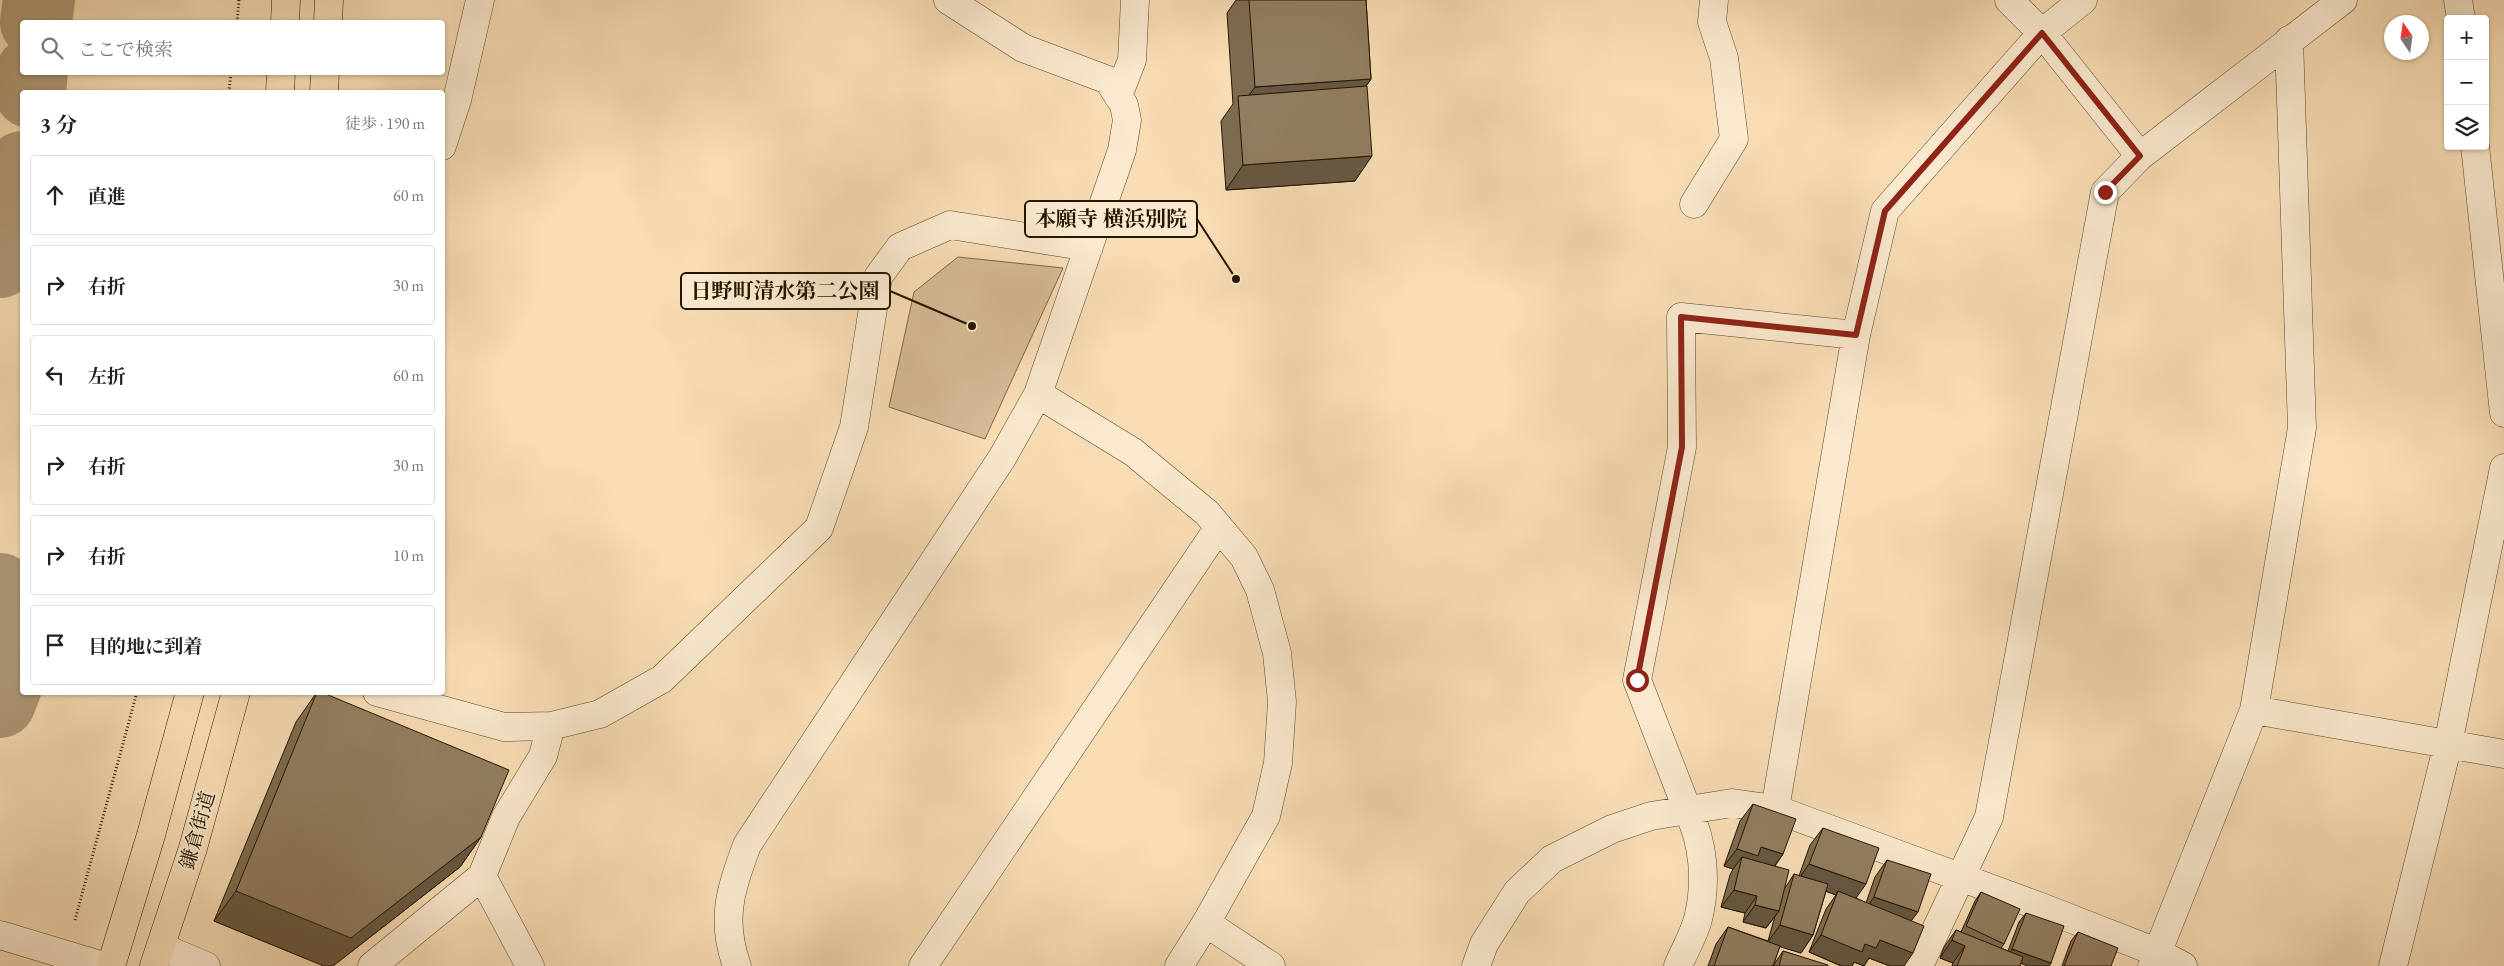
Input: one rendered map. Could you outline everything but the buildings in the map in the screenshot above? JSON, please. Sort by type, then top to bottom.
[{"type":"main road","points":[[285,20],[286,0]]},
{"type":"main road","points":[[328,20],[329,0]]},
{"type":"main road","points":[[280,90],[281,75]]},
{"type":"main road","points":[[324,90],[325,75]]},
{"type":"main road","points":[[111,966],[151,835],[189,695]]},
{"type":"main road","name":"鎌倉街道","points":[[158,956],[193,848],[235,695]]},
{"type":"street","points":[[445,137],[457,100],[480,0]]},
{"type":"street","points":[[737,966],[729,938],[728,912],[731,888],[747,845],[1002,458],[1038,394],[1122,150],[1127,120],[1124,105],[1108,80],[1023,48],[948,0]]},
{"type":"street","points":[[1118,96],[1132,60],[1135,0]]},
{"type":"street","points":[[1694,204],[1734,139],[1724,58],[1712,22],[1714,0]]},
{"type":"street","points":[[2009,0],[2042,33],[2140,156]]},
{"type":"street","points":[[1775,809],[1856,335],[1885,211],[2042,33],[2084,0]]},
{"type":"street","points":[[1919,966],[1990,817],[2105,192],[2140,156],[2343,0]]},
{"type":"street","points":[[2458,0],[2460,15]]},
{"type":"street","points":[[2156,959],[2254,710],[2302,428],[2289,40]]},
{"type":"street","points":[[2476,150],[2498,295],[2504,413]]},
{"type":"street","points":[[388,695],[504,727],[551,726],[600,714],[662,679],[819,528],[854,427],[878,277],[900,247],[950,225],[1089,247]]},
{"type":"street","points":[[1678,966],[1698,921],[1704,882],[1697,829],[1687,810],[1637,680],[1682,447],[1681,317],[1856,335]]},
{"type":"street","points":[[1038,394],[1133,452],[1207,513],[1244,557],[1260,590],[1277,653],[1282,702],[1278,763],[1266,816],[1206,923],[1179,966]]},
{"type":"street","points":[[2393,966],[2448,744],[2504,468]]},
{"type":"street","points":[[923,966],[1219,527]]},
{"type":"street","points":[[2254,710],[2504,754]]},
{"type":"street","points":[[372,966],[482,876],[506,818],[543,756],[551,726]]},
{"type":"street","points":[[1476,966],[1484,944],[1518,892],[1552,859],[1612,829],[1651,816],[1732,803],[1775,809],[1875,847],[1961,876],[2156,959],[2184,966]]},
{"type":"street","points":[[482,876],[530,966]]},
{"type":"street","points":[[1206,923],[1271,966]]},
{"type":"street","points":[[0,935],[103,966]]},
{"type":"street","points":[[158,956],[206,966]]},
{"type":"path","points":[[236,20],[239,0]]},
{"type":"path","points":[[229,90],[231,75]]},
{"type":"path","points":[[65,955],[136,695]]},
{"type":"shaded area","points":[[958,257],[1063,268],[985,439],[889,407],[914,292]]},
{"type":"waterway","points":[[36,20],[39,0]]},
{"type":"waterway","points":[[30,90],[32,75]]},
{"type":"waterway","points":[[0,262],[16,234],[20,189]]},
{"type":"waterway","points":[[0,589],[13,618],[8,681],[0,702]]},
{"type":"place","name":"本願寺 横浜別院","points":[[1236,279]]},
{"type":"place","name":"日野町清水第二公園","points":[[972,326]]},
{"type":"route","points":[[1637,680],[1682,447],[1681,317],[1856,335],[1885,211],[2042,33],[2140,156],[2105,192]]}]
